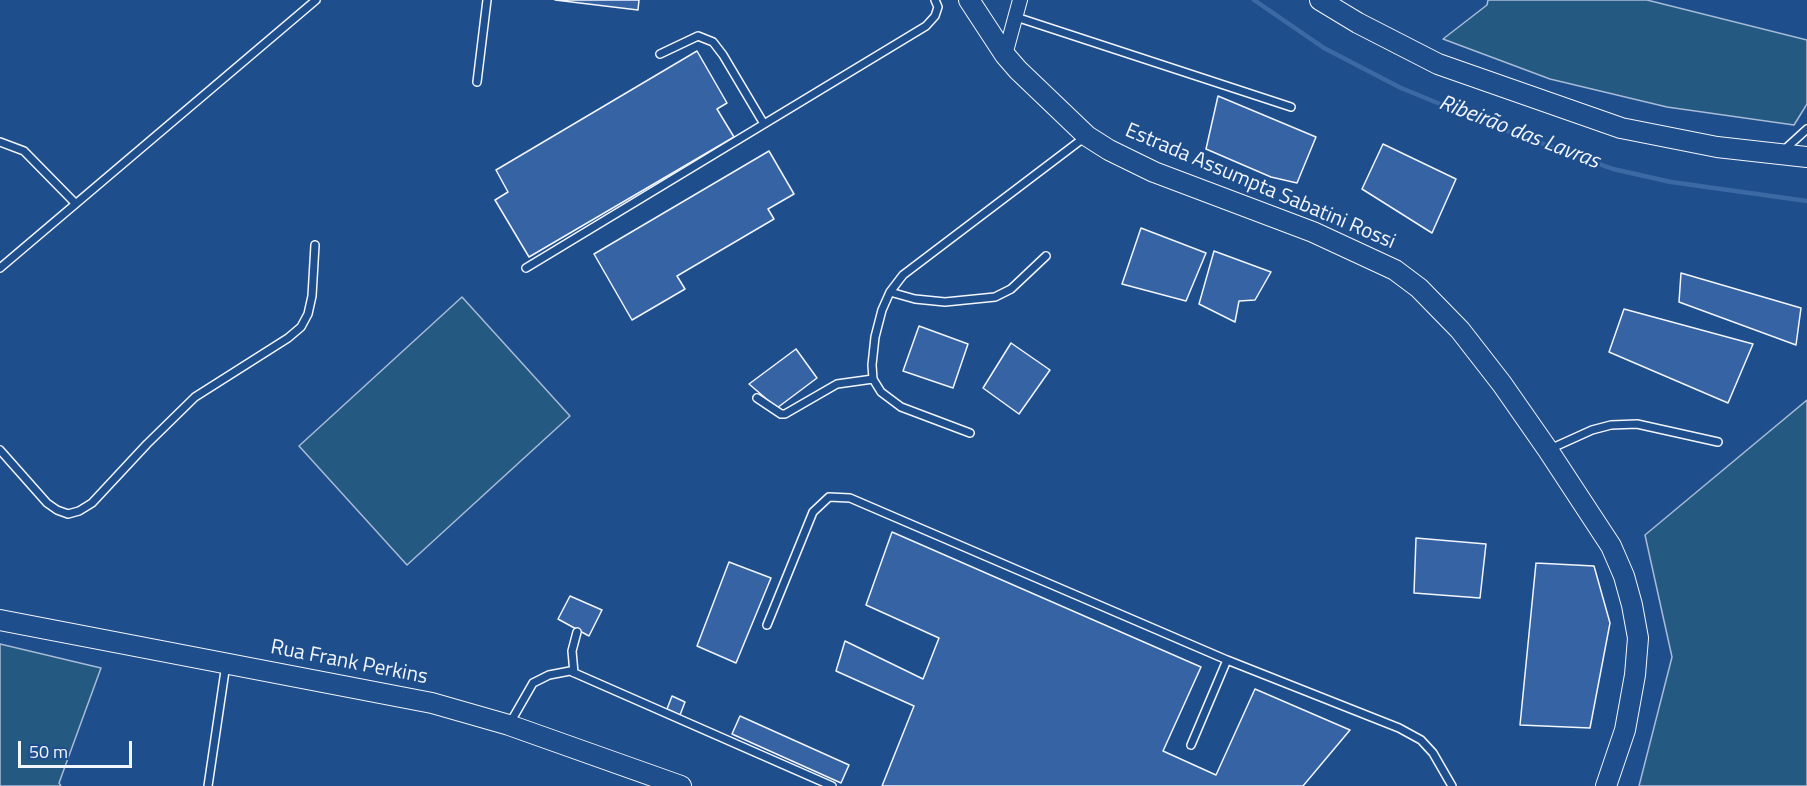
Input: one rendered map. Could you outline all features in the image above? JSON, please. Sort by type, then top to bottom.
[{"type":"street","name":"Estrada Assumpta Sabatini Rossi","points":[[969,0],[1005,55],[1034,87],[1087,136],[1109,150],[1154,172],[1313,232],[1395,270],[1419,288],[1460,330],[1502,384],[1548,450],[1611,546],[1624,576],[1638,638],[1635,675],[1625,730],[1606,786]]},
{"type":"street","points":[[1005,55],[1020,0]]},
{"type":"street","points":[[1320,0],[1358,23],[1438,64],[1621,128],[1717,147],[1807,157]]},
{"type":"street","name":"Rua Frank Perkins","points":[[0,620],[432,703],[509,725],[681,786]]},
{"type":"lane","points":[[0,268],[315,0]]},
{"type":"lane","points":[[477,82],[487,0]]},
{"type":"lane","points":[[526,268],[926,26],[935,16],[938,8],[935,0]]},
{"type":"lane","points":[[1016,17],[1291,107]]},
{"type":"lane","points":[[660,54],[698,36],[712,42],[723,55],[764,124]]},
{"type":"lane","points":[[1779,154],[1807,129]]},
{"type":"lane","points":[[970,433],[901,406],[881,392],[873,379],[872,365],[875,337],[882,310],[890,292],[903,275],[1087,136]]},
{"type":"lane","points":[[0,142],[24,151],[75,203]]},
{"type":"lane","points":[[0,450],[47,503],[57,510],[68,514],[86,507],[195,398],[288,338],[301,327],[308,314],[312,296],[315,245]]},
{"type":"lane","points":[[890,292],[915,299],[945,302],[995,297],[1011,289],[1046,256]]},
{"type":"lane","points":[[757,398],[781,414],[785,414],[837,384],[873,379]]},
{"type":"lane","points":[[1548,450],[1592,430],[1611,425],[1637,424],[1718,442]]},
{"type":"lane","points":[[767,625],[813,512],[829,497],[850,498],[1227,660],[1399,728],[1421,740],[1433,753],[1452,786]]},
{"type":"lane","points":[[574,673],[572,651],[578,632]]},
{"type":"lane","points":[[1191,745],[1227,660]]},
{"type":"lane","points":[[208,786],[226,664]]},
{"type":"lane","points":[[509,725],[533,683],[549,675],[570,671],[832,786]]},
{"type":"shaded area","points":[[1488,0],[1647,0],[1807,40],[1807,104],[1794,125],[1667,107],[1550,79],[1443,39],[1487,5]]},
{"type":"shaded area","points":[[462,297],[570,416],[407,565],[299,446]]},
{"type":"shaded area","points":[[1807,400],[1807,786],[1639,786],[1672,657],[1645,535]]},
{"type":"shaded area","points":[[0,644],[101,668],[59,783],[61,786],[0,786]]},
{"type":"building","points":[[555,0],[639,0],[638,10]]},
{"type":"building","points":[[697,51],[727,103],[717,109],[734,137],[529,257],[495,200],[508,192],[496,170]]},
{"type":"building","points":[[1218,96],[1316,137],[1297,183],[1271,177],[1206,149]]},
{"type":"building","points":[[1383,144],[1456,179],[1432,233],[1362,189]]},
{"type":"building","points":[[769,151],[794,194],[768,209],[774,219],[677,276],[685,289],[632,320],[594,254]]},
{"type":"building","points":[[1141,228],[1206,253],[1186,301],[1122,284]]},
{"type":"building","points":[[1214,251],[1271,272],[1255,300],[1239,301],[1235,322],[1199,304]]},
{"type":"building","points":[[1681,273],[1801,308],[1796,345],[1679,302]]},
{"type":"building","points":[[1624,309],[1753,344],[1728,403],[1609,352]]},
{"type":"building","points":[[919,326],[968,344],[953,388],[903,371]]},
{"type":"building","points":[[1011,343],[1050,370],[1019,414],[983,388]]},
{"type":"building","points":[[796,349],[817,378],[777,408],[749,384]]},
{"type":"building","points":[[892,532],[1201,667],[1163,751],[1216,775],[1255,689],[1350,730],[1303,786],[882,786],[914,706],[836,671],[845,641],[923,679],[939,638],[866,605]]},
{"type":"building","points":[[1416,538],[1486,544],[1480,598],[1414,593]]},
{"type":"building","points":[[729,562],[771,578],[736,663],[697,646]]},
{"type":"building","points":[[1536,563],[1594,566],[1610,623],[1590,728],[1520,725]]},
{"type":"building","points":[[570,596],[602,610],[589,636],[558,619]]},
{"type":"building","points":[[672,696],[685,702],[680,715],[667,709]]},
{"type":"building","points":[[740,716],[849,765],[841,783],[732,734]]},
{"type":"waterway","name":"Ribeirão das Lavras","points":[[1254,0],[1324,48],[1401,88],[1494,126],[1613,169],[1671,182],[1807,201]]}]
